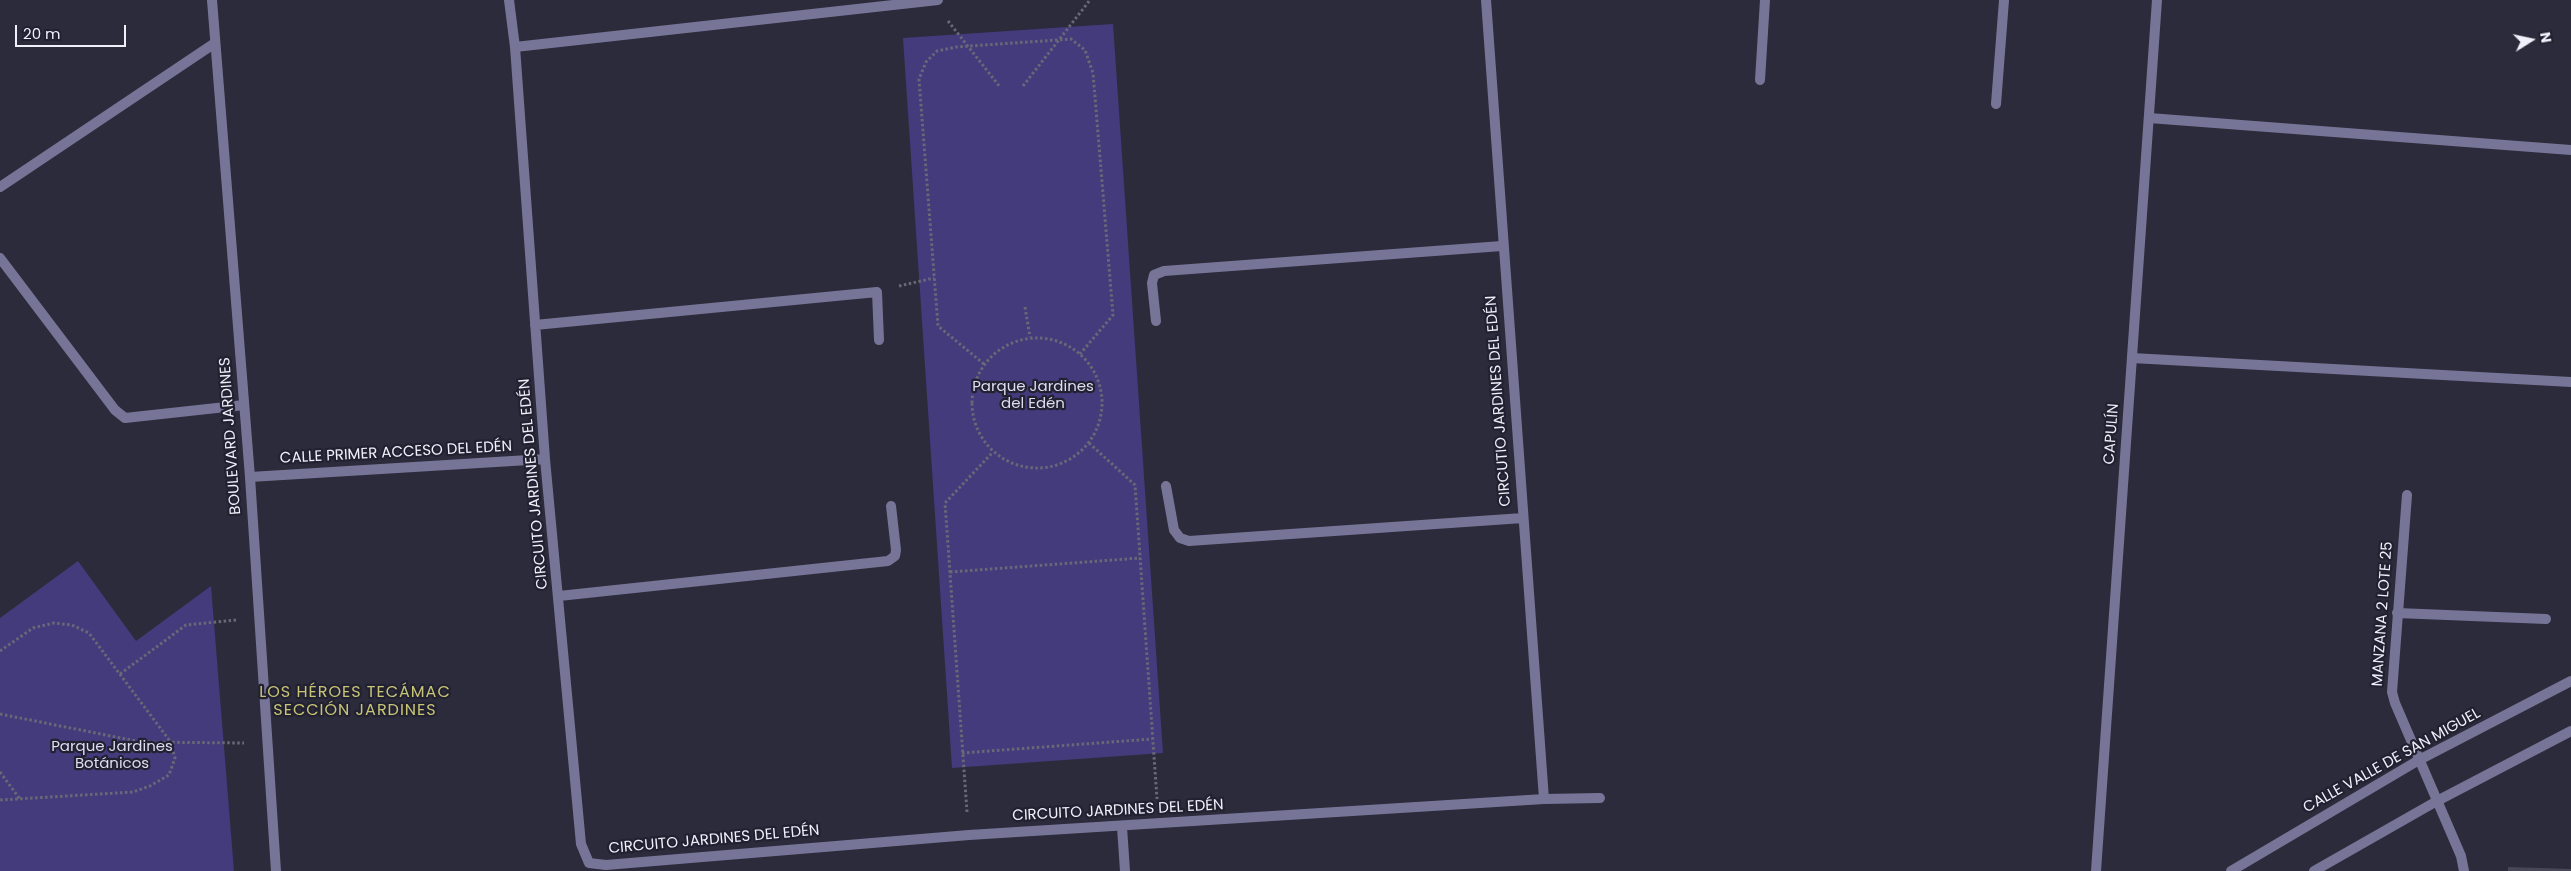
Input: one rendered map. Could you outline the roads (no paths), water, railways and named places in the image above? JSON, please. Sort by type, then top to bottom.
[{"type":"street","name":"BOULEVARD JARDINES","points":[[212,0],[250,477],[276,871]]},
{"type":"street","name":"CIRCUITO JARDINES DEL EDÉN","points":[[509,0],[545,459],[581,844],[589,863],[606,865],[968,835],[1122,827],[1544,799],[1600,798]]},
{"type":"street","points":[[514,47],[938,0]]},
{"type":"street","name":"CIRCUTIO JARDINES DEL EDÉN","points":[[1486,0],[1502,246],[1544,799]]},
{"type":"street","points":[[1760,80],[1765,0]]},
{"type":"street","points":[[1996,104],[2004,0]]},
{"type":"street","name":"CAPULÍN","points":[[2096,871],[2157,0]]},
{"type":"street","points":[[0,187],[215,43]]},
{"type":"street","points":[[2149,118],[2571,150]]},
{"type":"street","points":[[1156,320],[1152,284],[1154,275],[1164,271],[1502,246]]},
{"type":"street","points":[[0,258],[115,410],[125,418],[244,405]]},
{"type":"street","points":[[535,325],[876,292],[879,340]]},
{"type":"street","points":[[2132,358],[2571,382]]},
{"type":"street","name":"CALLE PRIMER ACCESO DEL EDÉN","points":[[250,477],[545,459]]},
{"type":"street","points":[[1166,486],[1174,530],[1180,538],[1189,540],[1523,518]]},
{"type":"street","name":"MANZANA 2 LOTE 25","points":[[2407,495],[2392,692],[2461,856],[2464,871]]},
{"type":"street","points":[[559,596],[888,561],[895,556],[896,550],[891,506]]},
{"type":"street","points":[[2397,612],[2546,619]]},
{"type":"street","name":"CALLE VALLE DE SAN MIGUEL","points":[[2231,871],[2419,760],[2571,681]]},
{"type":"street","points":[[2314,871],[2437,801],[2571,731]]},
{"type":"street","points":[[1122,827],[1125,871]]},
{"type":"district","name":"LOS HÉROES TECÁMAC SECCIÓN JARDINES","points":[[355,702]]},
{"type":"park label","name":"Parque Jardines del Edén","points":[[1033,396]]},
{"type":"park label","name":"Parque Jardines Botánicos","points":[[112,756]]}]
